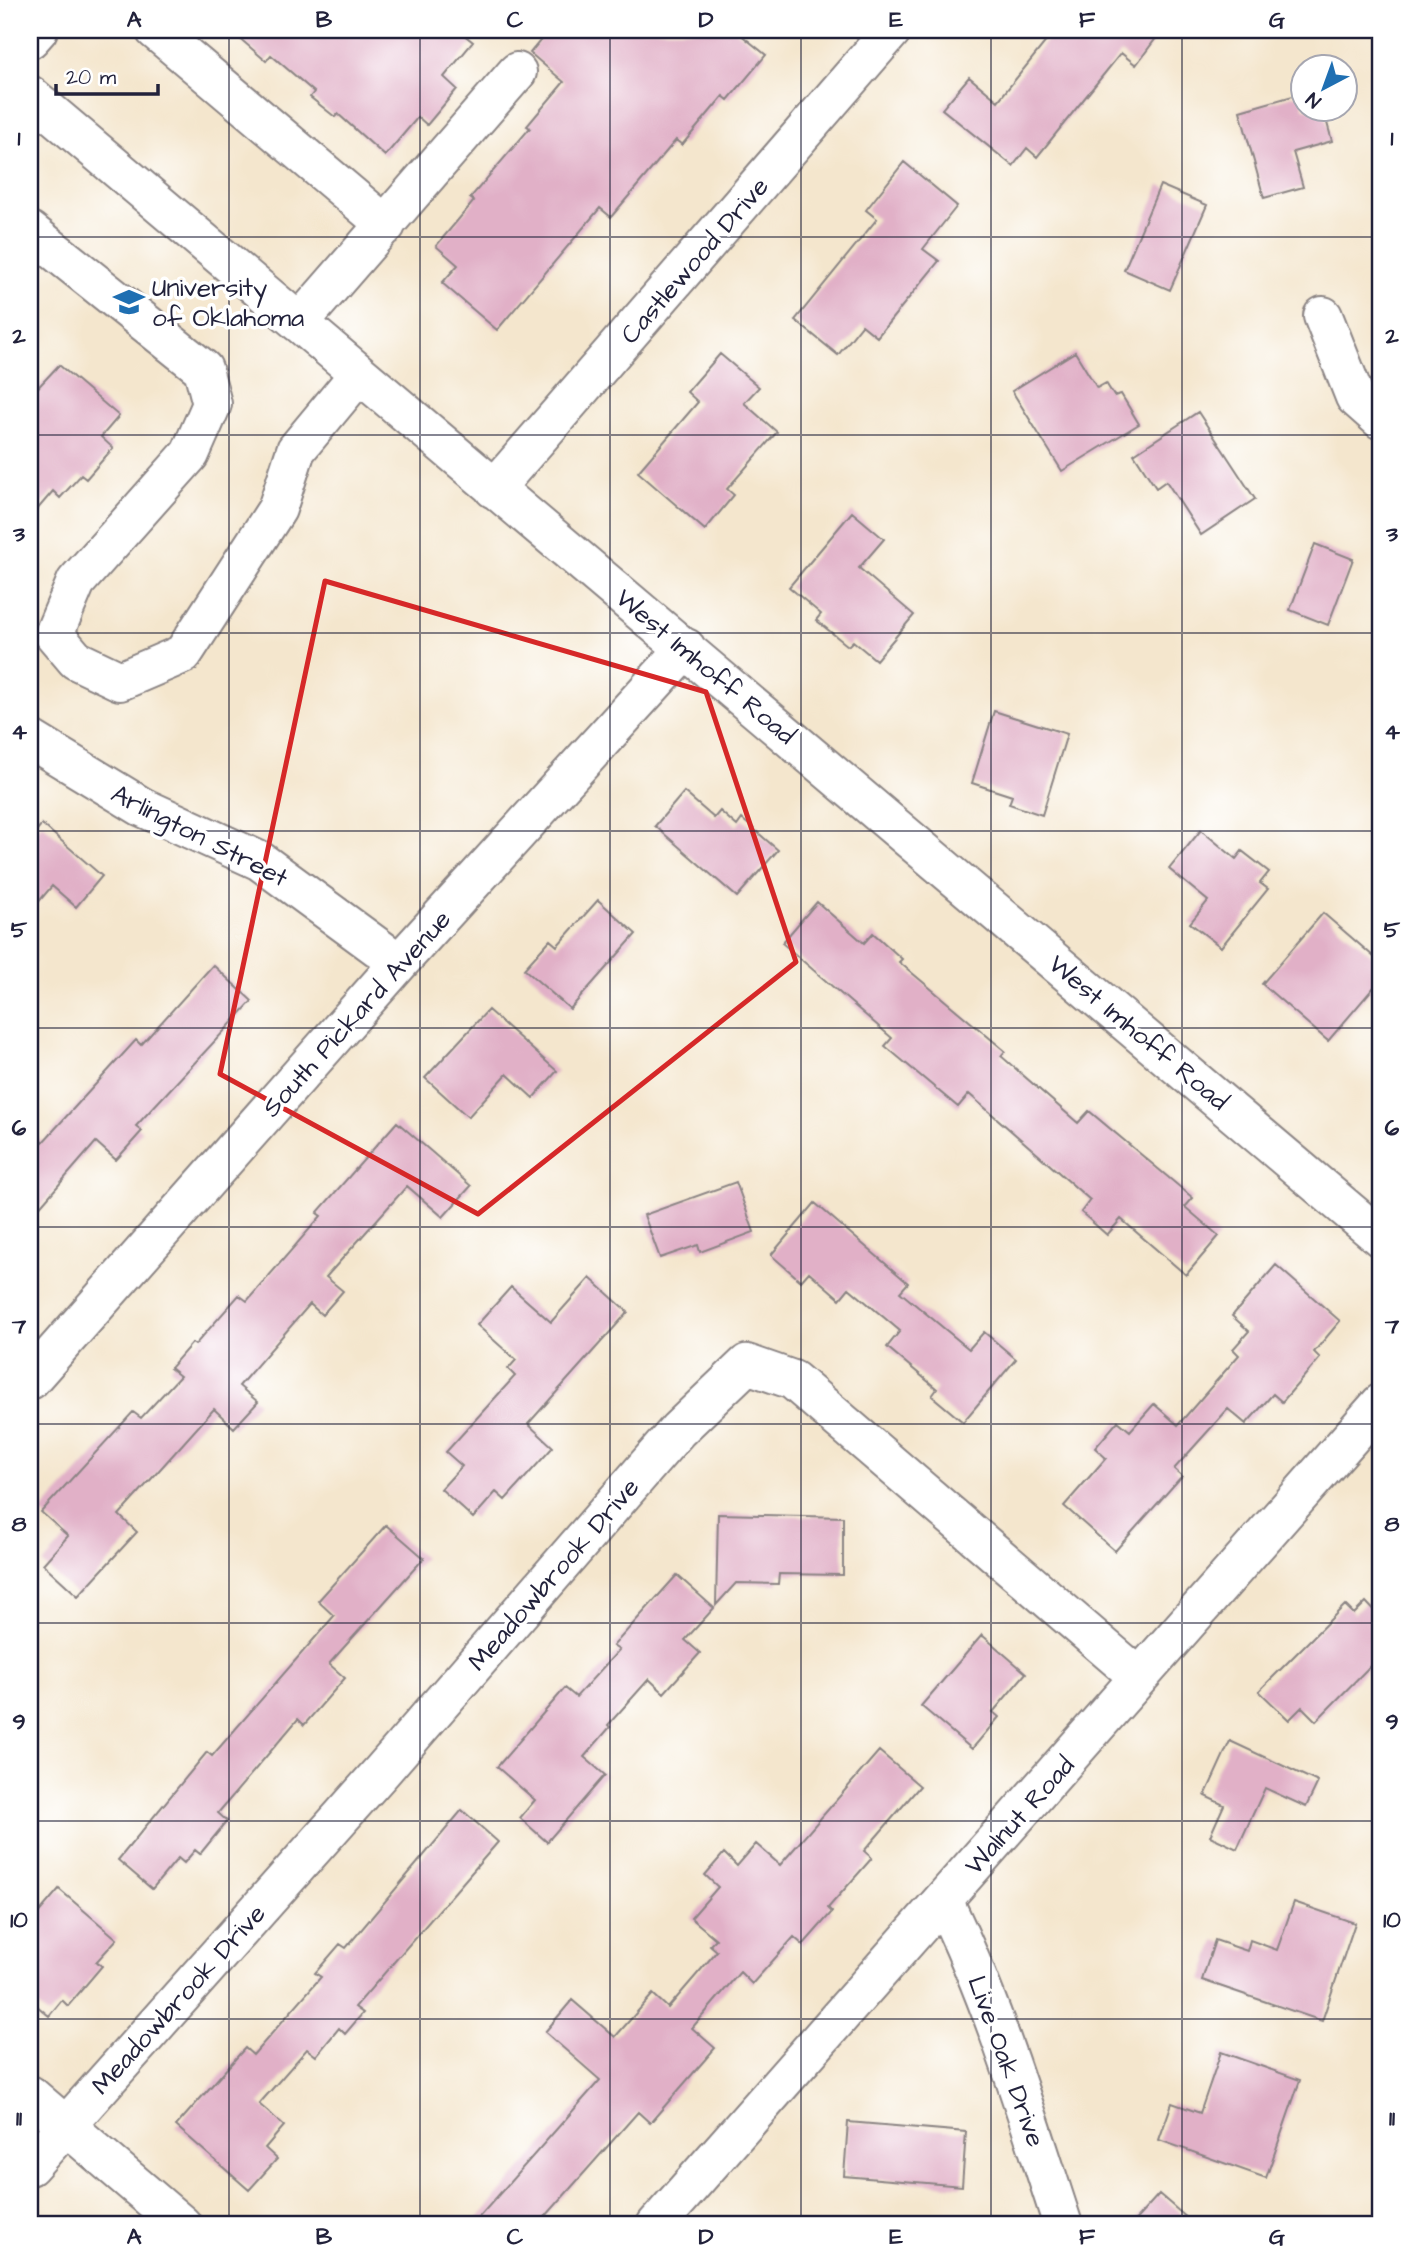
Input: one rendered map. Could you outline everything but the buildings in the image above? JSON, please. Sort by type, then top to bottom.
[{"type":"street","points":[[30,39],[38,30]]},
{"type":"street","points":[[155,30],[386,225]]},
{"type":"street","name":"Castlewood Drive","points":[[494,489],[892,30]]},
{"type":"street","points":[[299,323],[517,72]]},
{"type":"street","name":"West Imhoff Road","points":[[30,95],[1381,1238]]},
{"type":"street","points":[[30,231],[203,369],[212,404],[190,454],[76,582],[54,634],[76,660],[120,681],[183,654],[277,509],[296,450],[359,374]]},
{"type":"street","points":[[1323,316],[1355,397],[1381,420]]},
{"type":"street","name":"South Pickard Avenue","points":[[30,1380],[399,962],[686,648]]},
{"type":"street","name":"Arlington Street","points":[[30,739],[142,807],[260,861],[399,962]]},
{"type":"street","name":"Meadowbrook Drive","points":[[30,2166],[382,1771],[678,1430],[747,1364],[793,1380],[1139,1677]]},
{"type":"street","name":"Walnut Road","points":[[656,2225],[1381,1403]]},
{"type":"street","name":"Live Oak Drive","points":[[943,1900],[962,1939],[1009,2062],[1063,2225]]},
{"type":"street","points":[[30,2095],[182,2225]]},
{"type":"highlighted area","points":[[325,581],[706,692],[796,962],[478,1214],[220,1074]]},
{"type":"place","name":"University of Oklahoma","points":[[129,302]]}]
